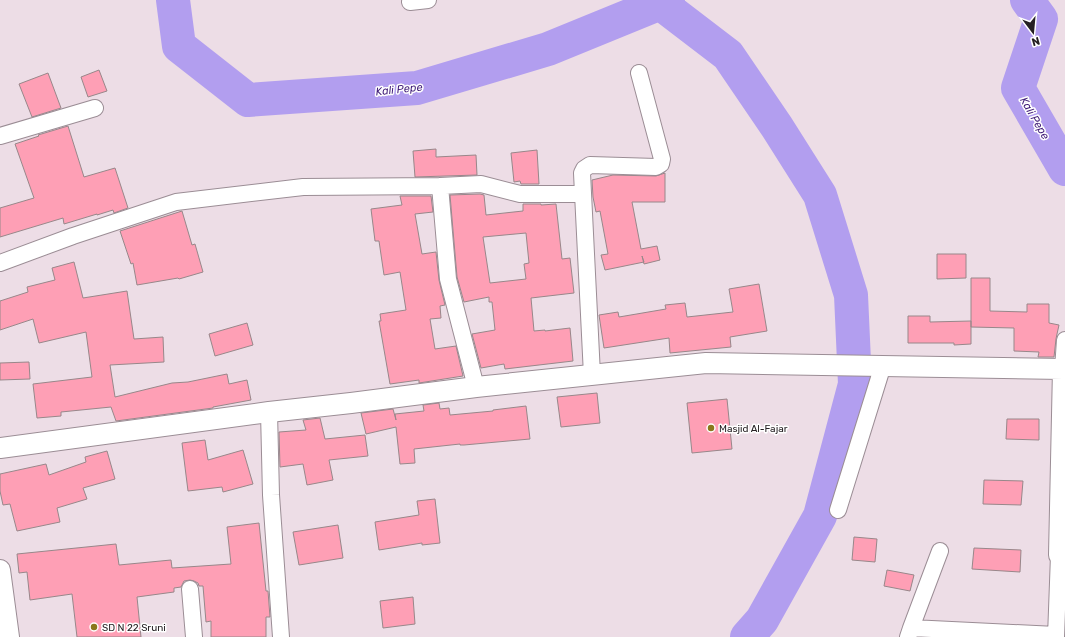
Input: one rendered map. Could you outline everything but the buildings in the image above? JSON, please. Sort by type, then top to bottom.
[{"type":"street","points":[[410,2],[428,0]]},
{"type":"street","points":[[592,375],[582,173],[584,169],[590,165],[656,167],[661,164],[662,159],[639,73]]},
{"type":"street","points":[[0,136],[95,108]]},
{"type":"street","points":[[0,263],[73,236],[176,202],[303,187],[440,186],[481,184],[520,194],[583,194]]},
{"type":"street","points":[[440,186],[448,279],[476,387]]},
{"type":"street","points":[[940,551],[909,633],[1056,636],[1062,555],[1063,369],[1065,340]]},
{"type":"street","points":[[0,448],[269,412],[476,387],[706,363],[1063,369]]},
{"type":"street","points":[[838,510],[880,365]]},
{"type":"street","points":[[269,412],[271,495],[281,637]]},
{"type":"street","points":[[1,583],[10,637]]},
{"type":"street","points":[[190,589],[194,637]]},
{"type":"waterway","name":"Kali Pepe","points":[[173,0],[179,46],[248,100],[417,88],[548,49],[668,0]]},
{"type":"waterway","name":"Kali Pepe","points":[[1027,0],[1041,19],[1018,88],[1065,169]]},
{"type":"waterway","points":[[660,3],[728,55],[777,127],[820,195],[851,295],[855,384],[820,516],[762,620],[747,637]]},
{"type":"place","name":"Masjid Al-Fajar","points":[[711,428]]},
{"type":"place","name":"SD N 22 Sruni","points":[[94,627]]}]
